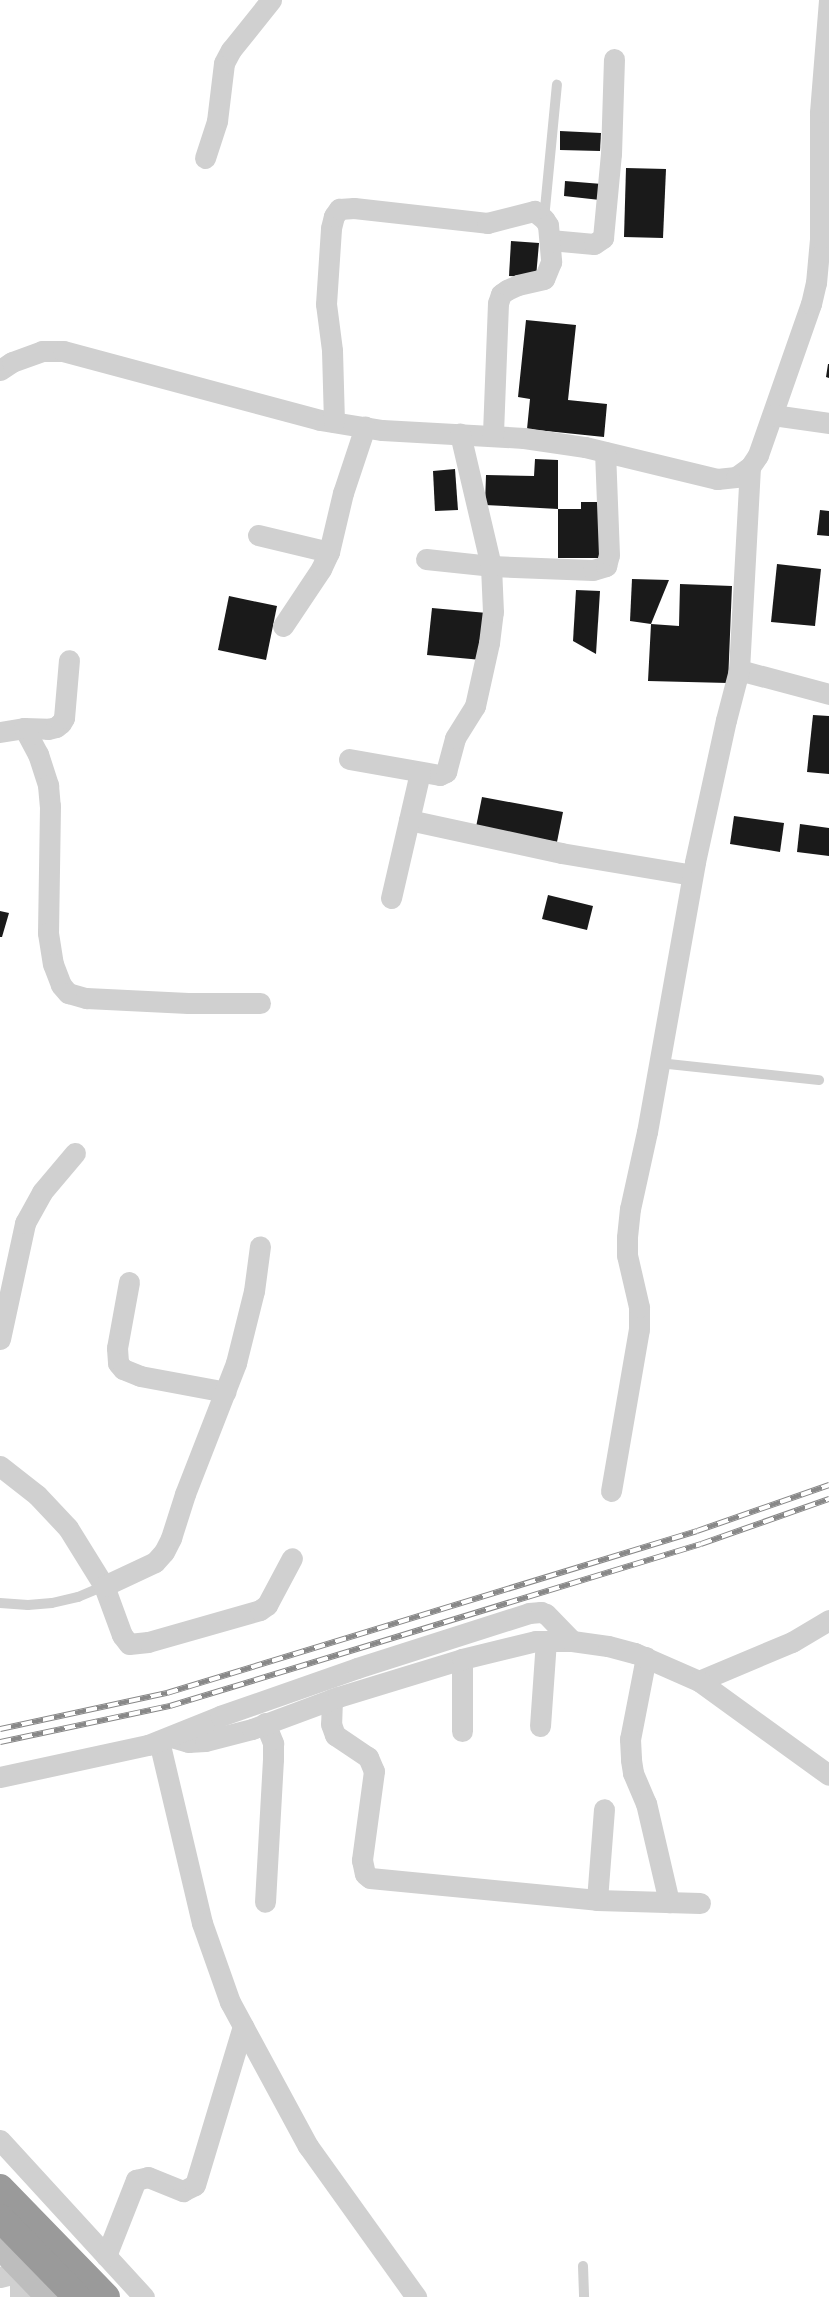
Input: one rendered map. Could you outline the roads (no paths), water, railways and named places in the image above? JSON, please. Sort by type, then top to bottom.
[{"type":"highway","points":[[0,2188],[106,2297]]},
{"type":"highway","points":[[0,2218],[77,2297]]},
{"type":"street","points":[[205,158],[217,121],[224,63],[231,50],[270,0]]},
{"type":"street","points":[[0,370],[12,362],[42,351],[62,351],[334,422],[365,428],[524,438],[605,452],[717,479],[736,477],[750,468],[758,455],[811,304],[819,265],[829,0]]},
{"type":"street","points":[[550,240],[594,244],[603,238],[610,154],[614,59]]},
{"type":"street","points":[[334,422],[332,350],[326,304],[331,228],[334,216],[339,209],[354,208],[487,222],[496,222],[534,211],[544,219],[550,240],[551,262],[544,279],[507,290],[501,294],[498,302],[493,436]]},
{"type":"street","points":[[773,415],[829,423]]},
{"type":"street","points":[[283,626],[321,568],[329,552],[343,493],[365,428]]},
{"type":"street","points":[[348,759],[440,775],[446,772],[455,738],[475,706],[487,657],[492,620],[490,566],[460,434]]},
{"type":"street","points":[[426,559],[490,566],[593,570],[606,566],[609,555],[605,452]]},
{"type":"street","points":[[610,1491],[640,1329],[639,1307],[630,1272],[627,1238],[692,875],[739,670],[750,468]]},
{"type":"street","points":[[258,535],[329,552]]},
{"type":"street","points":[[0,732],[24,728],[48,729],[56,727],[61,723],[64,718],[69,660]]},
{"type":"street","points":[[739,670],[829,694]]},
{"type":"street","points":[[24,728],[38,754],[48,785],[50,806],[48,933],[54,964],[61,985],[68,993],[86,998],[188,1003],[260,1003]]},
{"type":"street","points":[[391,898],[420,772]]},
{"type":"street","points":[[409,820],[561,852],[692,875]]},
{"type":"street","points":[[0,1339],[6,1282],[32,1206],[75,1153]]},
{"type":"street","points":[[104,1586],[154,1562],[164,1552],[236,1363],[254,1291],[260,1246]]},
{"type":"street","points":[[129,1282],[117,1348],[118,1363],[123,1369],[140,1376],[226,1392]]},
{"type":"street","points":[[0,1466],[12,1473],[37,1495],[68,1528],[104,1586],[125,1640],[129,1644],[136,1644],[260,1610],[269,1602],[292,1558]]},
{"type":"street","points":[[0,1777],[112,1754],[165,1739],[220,1716],[357,1668],[529,1613],[541,1612],[546,1614],[572,1641]]},
{"type":"street","points":[[699,1681],[792,1642],[829,1620]]},
{"type":"street","points":[[165,1739],[188,1742],[205,1741],[462,1659],[546,1640],[572,1641],[608,1646],[646,1657],[699,1681],[829,1776]]},
{"type":"street","points":[[540,1726],[546,1640]]},
{"type":"street","points":[[646,1657],[630,1739],[631,1760],[633,1773],[646,1803],[669,1902]]},
{"type":"street","points":[[462,1659],[462,1732]]},
{"type":"street","points":[[332,1699],[331,1724],[335,1735],[368,1757],[374,1771],[362,1860],[365,1874],[370,1878],[597,1900],[700,1903]]},
{"type":"street","points":[[265,1723],[273,1743],[265,1902]]},
{"type":"street","points":[[165,1739],[202,1923],[219,1977],[243,2026],[308,2146],[416,2297]]},
{"type":"street","points":[[597,1900],[604,1809]]},
{"type":"street","points":[[106,2256],[136,2180],[148,2177],[183,2191],[195,2185],[243,2026]]},
{"type":"street","points":[[0,2140],[144,2297]]},
{"type":"street","points":[[0,2245],[13,2272],[20,2297]]},
{"type":"street","points":[[13,2272],[50,2297]]},
{"type":"lane","points":[[544,219],[557,85]]},
{"type":"lane","points":[[659,1063],[819,1080]]},
{"type":"lane","points":[[0,1603],[28,1605],[52,1603],[104,1586]]},
{"type":"lane","points":[[583,2266],[584,2297]]},
{"type":"railway","points":[[0,1729],[167,1693],[697,1531],[829,1485]]},
{"type":"railway","points":[[0,1742],[170,1706],[701,1544],[829,1499]]}]
